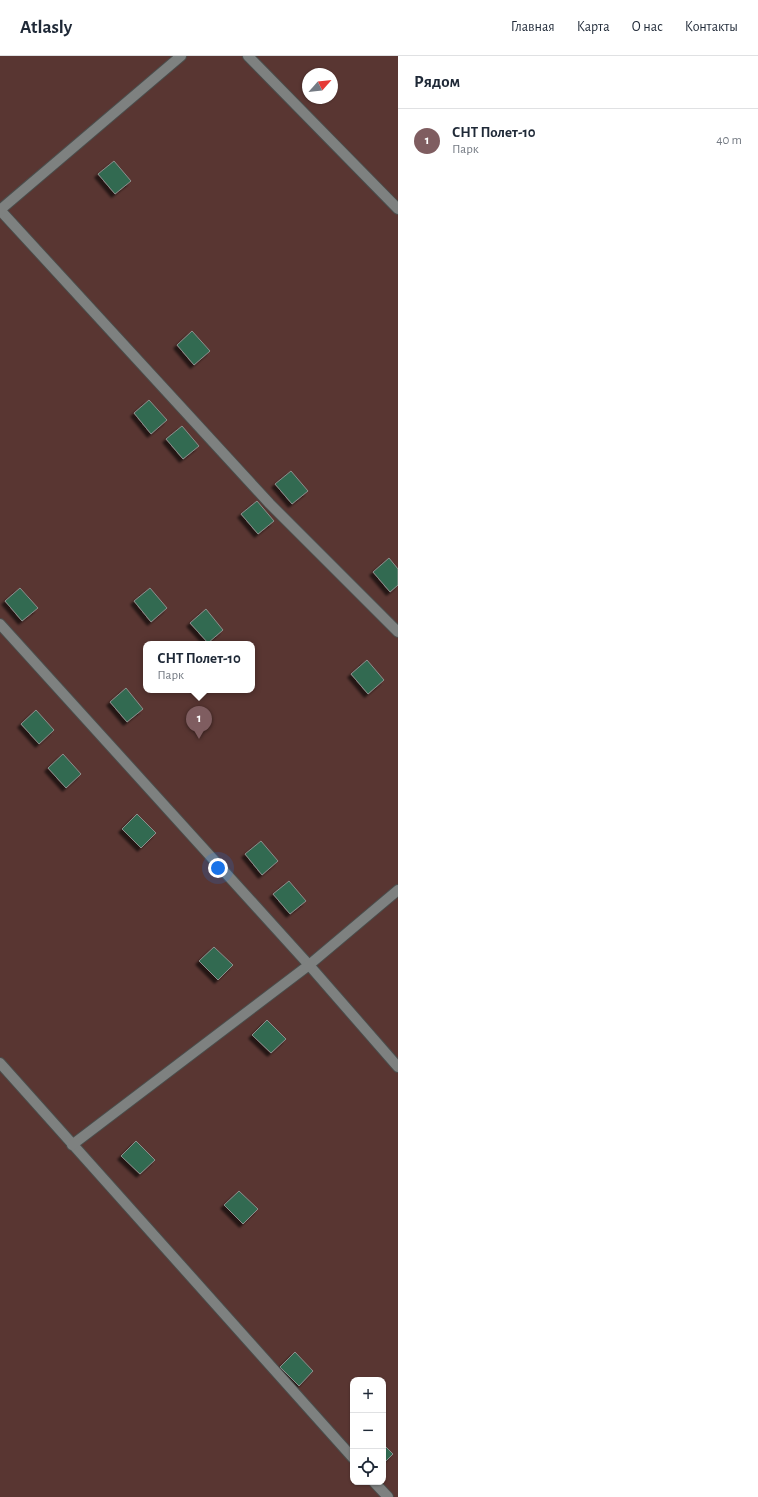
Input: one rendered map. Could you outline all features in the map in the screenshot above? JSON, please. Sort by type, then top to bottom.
[{"type":"lane","points":[[181,56],[0,210],[270,504],[398,632]]},
{"type":"lane","points":[[248,56],[398,209]]},
{"type":"lane","points":[[0,624],[308,965],[398,1067]]},
{"type":"lane","points":[[72,1145],[308,965],[398,890]]},
{"type":"lane","points":[[0,1063],[350,1455]]},
{"type":"lane","points":[[377,1485],[388,1497]]},
{"type":"shaded area","points":[[0,56],[398,56],[398,1497],[0,1497]]},
{"type":"building","points":[[114,161],[131,181],[115,194],[98,174]]},
{"type":"building","points":[[192,331],[210,351],[194,365],[177,345]]},
{"type":"building","points":[[149,400],[167,420],[151,434],[134,413]]},
{"type":"building","points":[[182,426],[199,446],[183,459],[166,439]]},
{"type":"building","points":[[291,471],[308,491],[292,504],[275,484]]},
{"type":"building","points":[[257,501],[274,521],[258,534],[241,514]]},
{"type":"building","points":[[389,558],[398,569],[398,585],[390,592],[373,572]]},
{"type":"building","points":[[20,588],[38,608],[22,621],[5,601]]},
{"type":"building","points":[[150,588],[167,608],[151,622],[134,601]]},
{"type":"building","points":[[206,609],[223,630],[210,641],[206,641],[190,623]]},
{"type":"building","points":[[367,660],[384,680],[368,694],[351,674]]},
{"type":"building","points":[[126,688],[143,709],[127,722],[110,702]]},
{"type":"building","points":[[36,710],[54,730],[39,744],[21,724]]},
{"type":"building","points":[[63,754],[81,774],[66,788],[48,768]]},
{"type":"building","points":[[137,814],[156,833],[141,848],[122,829]]},
{"type":"building","points":[[261,841],[278,861],[262,875],[245,854]]},
{"type":"building","points":[[289,881],[306,901],[290,914],[273,894]]},
{"type":"building","points":[[214,947],[233,965],[218,980],[199,961]]},
{"type":"building","points":[[267,1020],[286,1039],[271,1053],[252,1035]]},
{"type":"building","points":[[136,1141],[155,1160],[140,1174],[121,1156]]},
{"type":"building","points":[[239,1191],[258,1209],[243,1224],[224,1205]]},
{"type":"building","points":[[295,1352],[313,1371],[299,1386],[280,1367]]},
{"type":"building","points":[[386,1447],[393,1454],[386,1461]]},
{"type":"place","name":"СНТ Полет-10","points":[[199,739]]}]
